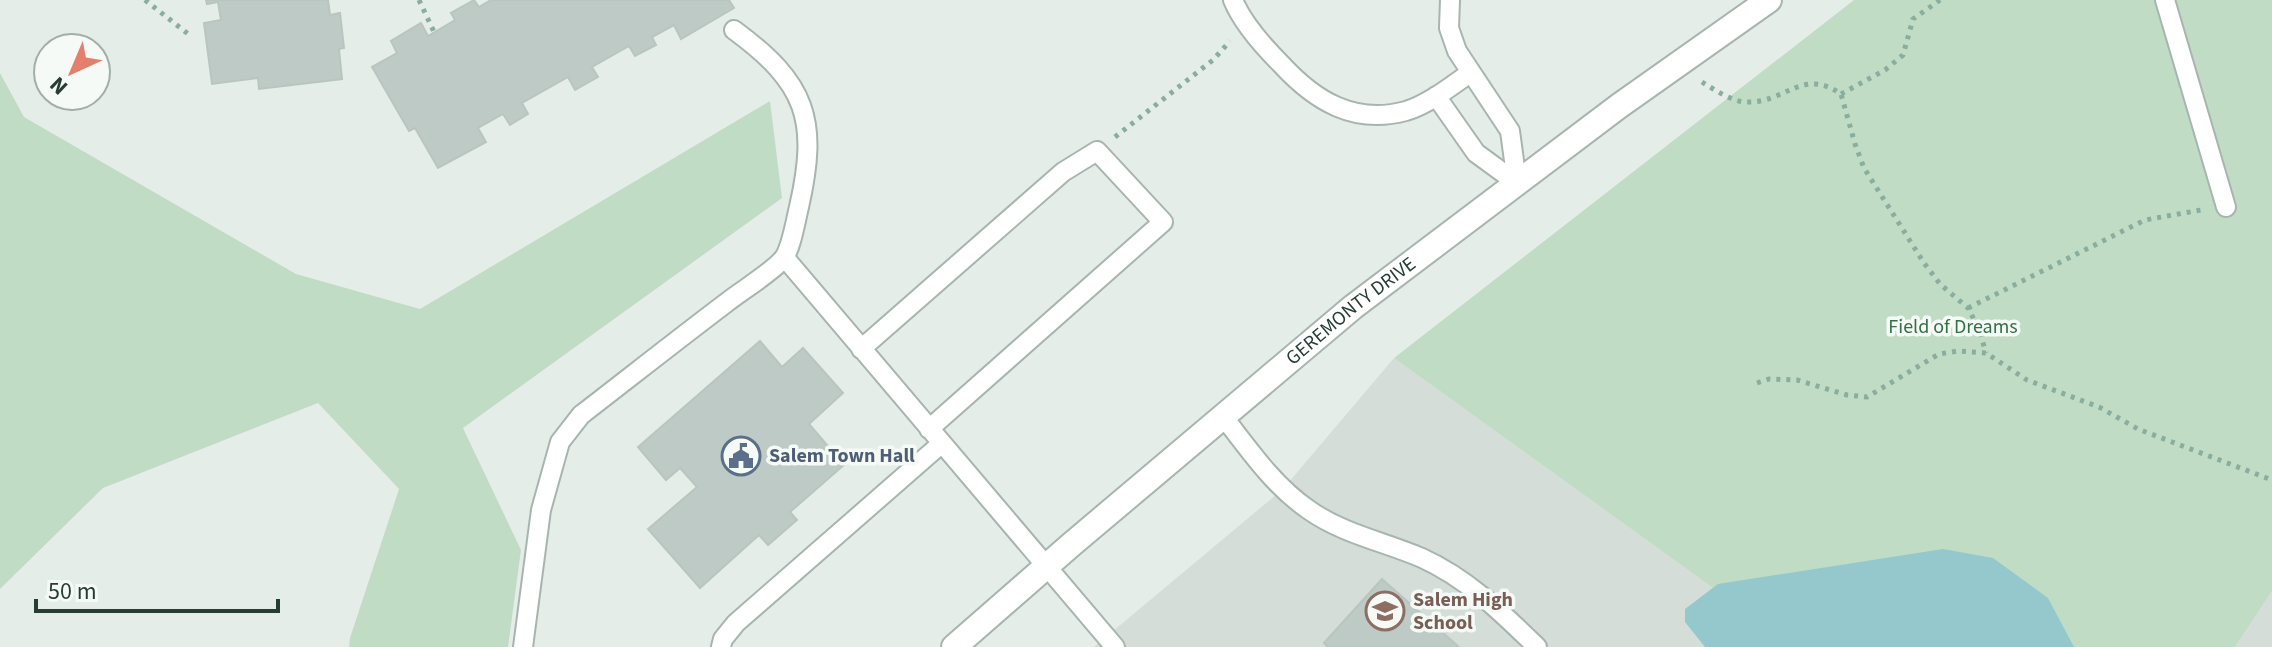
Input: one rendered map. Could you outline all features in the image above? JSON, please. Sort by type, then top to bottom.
[{"type":"street","name":"GEREMONTY DRIVE","points":[[954,647],[1353,307],[1769,0]]},
{"type":"lane","points":[[1233,0],[1264,47],[1300,85],[1327,104],[1354,113],[1379,114],[1407,110],[1436,96],[1470,73]]},
{"type":"lane","points":[[1450,0],[1449,28],[1457,51],[1510,131],[1517,183]]},
{"type":"lane","points":[[2165,0],[2226,207]]},
{"type":"lane","points":[[523,647],[541,510],[560,442],[581,415],[785,258],[807,169],[809,138],[804,113],[794,88],[782,70],[734,30]]},
{"type":"lane","points":[[1436,96],[1476,153],[1517,183]]},
{"type":"lane","points":[[721,647],[723,639],[736,623],[1163,222],[1097,151],[1063,172],[861,349]]},
{"type":"lane","points":[[785,258],[1115,647]]},
{"type":"lane","points":[[1223,416],[1261,466],[1310,511],[1338,527],[1423,559],[1461,578],[1537,647]]},
{"type":"path","points":[[145,0],[192,37]]},
{"type":"path","points":[[419,0],[434,32]]},
{"type":"path","points":[[1841,94],[1885,70],[1903,55],[1913,19],[1940,0]]},
{"type":"path","points":[[1097,151],[1213,60]]},
{"type":"path","points":[[1702,82],[1744,103],[1762,101],[1812,82],[1828,85],[1841,94],[1864,168],[1891,215],[1940,284],[1968,308],[1979,329],[1986,353]]},
{"type":"path","points":[[1968,308],[2145,220],[2167,214],[2226,207]]},
{"type":"path","points":[[1757,383],[1769,379],[1797,380],[1847,395],[1867,397],[1939,354],[1958,351],[1986,353],[2027,380],[2099,407],[2138,429],[2272,480]]},
{"type":"shaded area","points":[[1394,358],[1795,647],[1094,647],[1283,489]]},
{"type":"shaded area","points":[[2272,591],[2272,647],[2235,647]]},
{"type":"green space","name":"Field of Dreams","points":[[1854,0],[2272,0],[2272,591],[2235,647],[1795,647],[1394,358]]},
{"type":"green space","points":[[0,73],[24,117],[296,274],[420,309],[770,101],[782,198],[463,428],[521,550],[508,647],[349,647],[399,489],[318,403],[103,488],[0,589]]},
{"type":"water","points":[[1943,549],[1993,558],[2048,598],[2074,647],[1705,647],[1685,622],[1685,609],[1718,584]]},
{"type":"building","points":[[206,0],[328,0],[330,15],[340,13],[344,48],[339,49],[342,79],[259,89],[258,78],[212,84],[204,23],[221,20],[218,2],[207,4]]},
{"type":"building","points":[[474,0],[479,7],[491,0],[729,0],[734,8],[681,39],[674,25],[652,37],[656,45],[635,56],[629,46],[592,67],[598,77],[575,90],[568,77],[522,103],[528,114],[510,125],[503,114],[478,128],[486,142],[438,168],[415,128],[409,131],[372,67],[397,53],[391,41],[421,23],[428,36],[455,20],[451,13]]},
{"type":"building","name":"Salem Town Hall","points":[[760,341],[782,367],[803,348],[843,393],[809,424],[844,465],[790,512],[797,520],[768,545],[759,535],[700,588],[648,529],[697,487],[680,468],[666,480],[638,447]]},
{"type":"building","name":"Salem High School","points":[[1382,579],[1459,647],[1328,647],[1324,643]]},
{"type":"place","name":"Salem Town Hall","points":[[741,456]]},
{"type":"place","name":"Salem High School","points":[[1385,611]]}]
